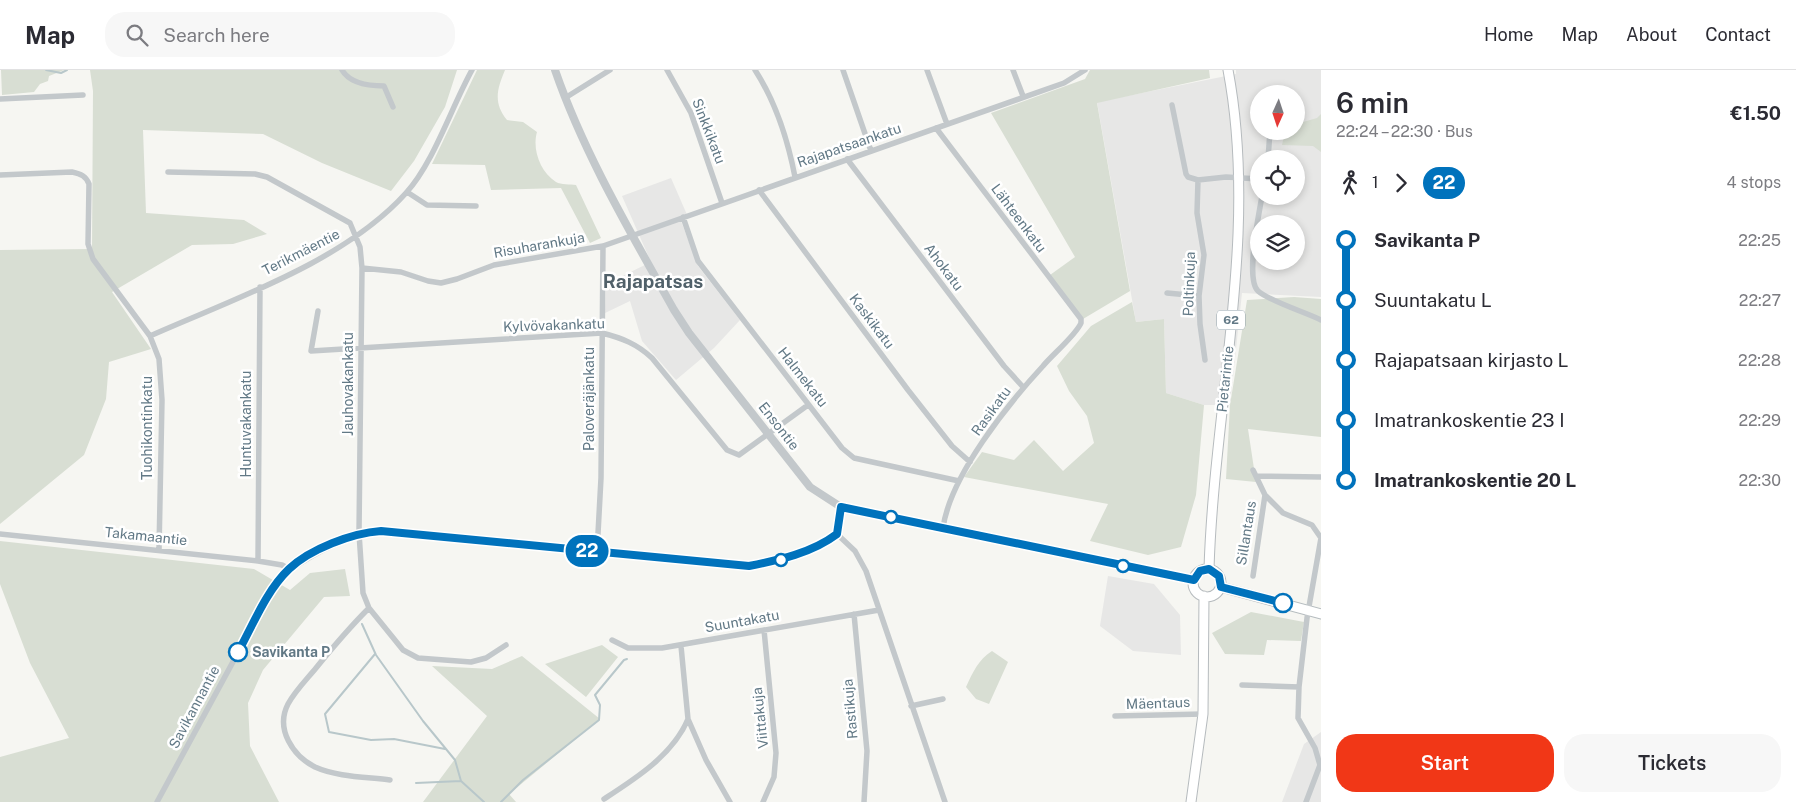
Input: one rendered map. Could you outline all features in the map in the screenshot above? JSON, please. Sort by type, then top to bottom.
[{"type":"main road","name":"Pietarintie","points":[[1209,569],[1213,490],[1234,278],[1239,178],[1239,140],[1228,70]]},
{"type":"main road","points":[[1209,569],[1219,576],[1221,587],[1212,596],[1204,596],[1197,592],[1194,580],[1200,571],[1209,569]]},
{"type":"main road","points":[[1221,587],[1321,614]]},
{"type":"main road","points":[[1192,802],[1202,714],[1204,596]]},
{"type":"street","points":[[342,70],[350,78],[360,83],[384,86],[393,107]]},
{"type":"street","name":"Terikmäentie","points":[[150,336],[335,252],[374,224],[407,192],[434,147],[472,70]]},
{"type":"street","name":"Ensontie","points":[[555,70],[565,98],[633,234],[689,333],[810,487],[841,507]]},
{"type":"street","points":[[565,98],[610,70]]},
{"type":"street","name":"Sinkkikatu","points":[[667,70],[691,113],[722,203]]},
{"type":"street","points":[[755,70],[766,86],[790,155],[795,177]]},
{"type":"street","points":[[843,70],[870,151]]},
{"type":"street","points":[[927,70],[947,124]]},
{"type":"street","points":[[1013,70],[1023,96]]},
{"type":"street","name":"Rajapatsaankatu","points":[[633,234],[1074,78],[1085,70]]},
{"type":"street","points":[[0,99],[83,94]]},
{"type":"street","points":[[1172,105],[1188,177],[1198,180],[1250,179]]},
{"type":"street","name":"Lähteenkatu","points":[[936,128],[1081,319],[1082,323]]},
{"type":"street","name":"Ahokatu","points":[[848,159],[1004,366],[1023,387]]},
{"type":"street","name":"Tuohikontinkatu","points":[[0,175],[72,172],[87,178],[89,184],[88,244],[94,259],[150,336],[159,359],[162,400],[159,550]]},
{"type":"street","points":[[168,172],[255,174],[267,177],[350,223],[357,236]]},
{"type":"street","name":"Poltinkuja","points":[[1198,180],[1197,213],[1204,255],[1199,296],[1200,324],[1205,360]]},
{"type":"street","name":"Kaskikatu","points":[[759,190],[919,404],[952,446],[970,462]]},
{"type":"street","points":[[407,192],[427,204],[476,206]]},
{"type":"street","points":[[1261,205],[1253,257],[1251,278],[1253,285],[1264,294],[1321,320]]},
{"type":"street","name":"Halmekatu","points":[[683,216],[698,261],[842,448],[854,458],[959,480]]},
{"type":"street","name":"Risuharankuja","points":[[362,268],[400,272],[428,282],[457,280],[494,265],[603,246],[633,234]]},
{"type":"street","name":"Jauhovakankatu","points":[[357,236],[362,268],[360,576],[363,593],[369,608]]},
{"type":"street","name":"Paloveräjänkatu","points":[[597,552],[601,478],[603,246]]},
{"type":"street","name":"Huntuvakankatu","points":[[258,561],[260,287]]},
{"type":"street","points":[[1167,293],[1199,296]]},
{"type":"street","name":"Kylvövakankatu","points":[[318,311],[311,351],[602,333],[618,336],[639,346],[646,352],[727,450],[733,454],[739,455],[808,405]]},
{"type":"street","name":"Rasikatu","points":[[943,528],[949,503],[959,480],[970,462],[1023,387],[1082,323]]},
{"type":"street","name":"Sillantaus","points":[[1320,765],[1315,748],[1298,718],[1299,686],[1308,610],[1321,537],[1312,525],[1283,513],[1265,495],[1254,473],[1321,477]]},
{"type":"street","name":"Sillantaus","points":[[1253,576],[1265,495]]},
{"type":"street","points":[[945,802],[862,562],[856,552],[837,534],[841,507],[1194,580]]},
{"type":"street","name":"Savikannantie","points":[[157,802],[273,588],[289,569],[324,548],[359,533],[381,531],[749,566],[780,560],[811,549],[837,534]]},
{"type":"street","name":"Takamaantie","points":[[0,534],[258,561],[282,565],[289,569]]},
{"type":"street","points":[[390,780],[344,774],[317,768],[297,757],[287,740],[284,724],[287,705],[302,685],[369,608],[403,650],[418,658],[470,662],[486,658],[506,645]]},
{"type":"street","name":"Suuntakatu","points":[[612,640],[628,648],[681,646],[879,610]]},
{"type":"street","name":"Rastikuja","points":[[854,614],[867,752],[864,802]]},
{"type":"street","name":"Viittakuja","points":[[763,802],[774,777],[776,753],[764,630]]},
{"type":"street","points":[[681,646],[688,719],[706,760],[730,802]]},
{"type":"street","points":[[1242,685],[1299,686]]},
{"type":"street","points":[[911,706],[943,699]]},
{"type":"street","name":"Mäentaus","points":[[1114,716],[1202,714]]},
{"type":"street","points":[[604,799],[643,773],[684,729],[688,719]]},
{"type":"street","points":[[1306,802],[1320,765]]},
{"type":"shaded area","points":[[1,70],[64,70],[49,76],[48,81],[40,84],[34,92],[2,95]]},
{"type":"shaded area","points":[[90,70],[457,70],[445,107],[414,161],[391,191],[322,163],[263,134],[143,130],[146,213],[244,220],[267,234],[233,244],[192,245],[112,292],[151,349],[109,362],[106,399],[84,455],[0,524],[0,250],[92,249],[93,91]]},
{"type":"shaded area","points":[[477,70],[505,70],[498,90],[498,102],[503,114],[507,120],[523,122],[537,132],[537,153],[542,166],[550,178],[556,182],[576,185],[601,238],[590,243],[561,188],[491,190],[485,165],[432,164]]},
{"type":"shaded area","points":[[1090,70],[1209,70],[1210,78],[1097,103],[1130,291],[1083,319],[1050,275],[1075,257],[991,113],[1085,79]]},
{"type":"shaded area","points":[[1236,70],[1321,70],[1321,297],[1242,293],[1230,405],[1204,405],[1166,393],[1164,319],[1136,322],[1097,102],[1236,74]]},
{"type":"shaded area","points":[[1321,114],[1321,152],[1313,146],[1282,145],[1283,140],[1305,140],[1305,121],[1317,118]]},
{"type":"shaded area","points":[[671,178],[688,217],[681,221],[698,266],[740,320],[714,348],[676,380],[642,341],[630,301],[605,313],[606,284],[651,262],[622,196]]},
{"type":"shaded area","points":[[1294,297],[1321,299],[1321,437],[1248,429],[1256,482],[1226,479],[1230,405],[1247,300]]},
{"type":"shaded area","points":[[1132,302],[1136,322],[1164,319],[1166,393],[1204,405],[1196,495],[1181,547],[1148,555],[1090,541],[1108,504],[964,477],[982,452],[1014,460],[1034,440],[1063,471],[1094,443],[1087,416],[1069,391],[1057,366],[1091,326]]},
{"type":"shaded area","points":[[0,541],[254,569],[290,590],[310,573],[345,569],[350,596],[324,597],[263,670],[248,703],[250,746],[279,802],[0,802],[0,757],[69,738],[30,663],[0,584]]},
{"type":"shaded area","points":[[1108,576],[1154,584],[1180,615],[1181,655],[1133,651],[1100,626]]},
{"type":"shaded area","points":[[1251,612],[1304,622],[1301,641],[1267,640],[1264,655],[1225,654],[1212,633]]},
{"type":"shaded area","points":[[602,645],[618,657],[586,697],[545,664]]},
{"type":"shaded area","points":[[992,651],[1008,662],[989,704],[976,699],[966,687],[979,662]]},
{"type":"shaded area","points":[[522,656],[600,719],[509,794],[516,802],[423,802],[487,716],[432,666],[492,669]]},
{"type":"shaded area","points":[[1321,732],[1321,802],[1282,802],[1304,744]]},
{"type":"waterway","points":[[46,70],[61,73],[67,70]]},
{"type":"waterway","points":[[362,624],[376,655],[423,721],[455,760],[461,781],[484,802]]},
{"type":"waterway","points":[[375,654],[325,714],[329,732],[371,740],[394,739],[445,749]]},
{"type":"waterway","points":[[501,802],[523,780],[599,720],[600,705],[595,695],[624,660],[627,659]]},
{"type":"waterway","points":[[416,783],[461,781]]},
{"type":"bus line","name":"22","points":[[238,652],[273,588],[289,569],[324,548],[359,533],[381,531],[749,566],[780,560],[828,541],[837,534],[841,507],[1194,580],[1200,571],[1209,569],[1216,572],[1219,576],[1221,587],[1283,603]]},
{"type":"place","name":"Savikanta P","points":[[238,652]]},
{"type":"district","name":"Rajapatsas","points":[[653,281]]}]
